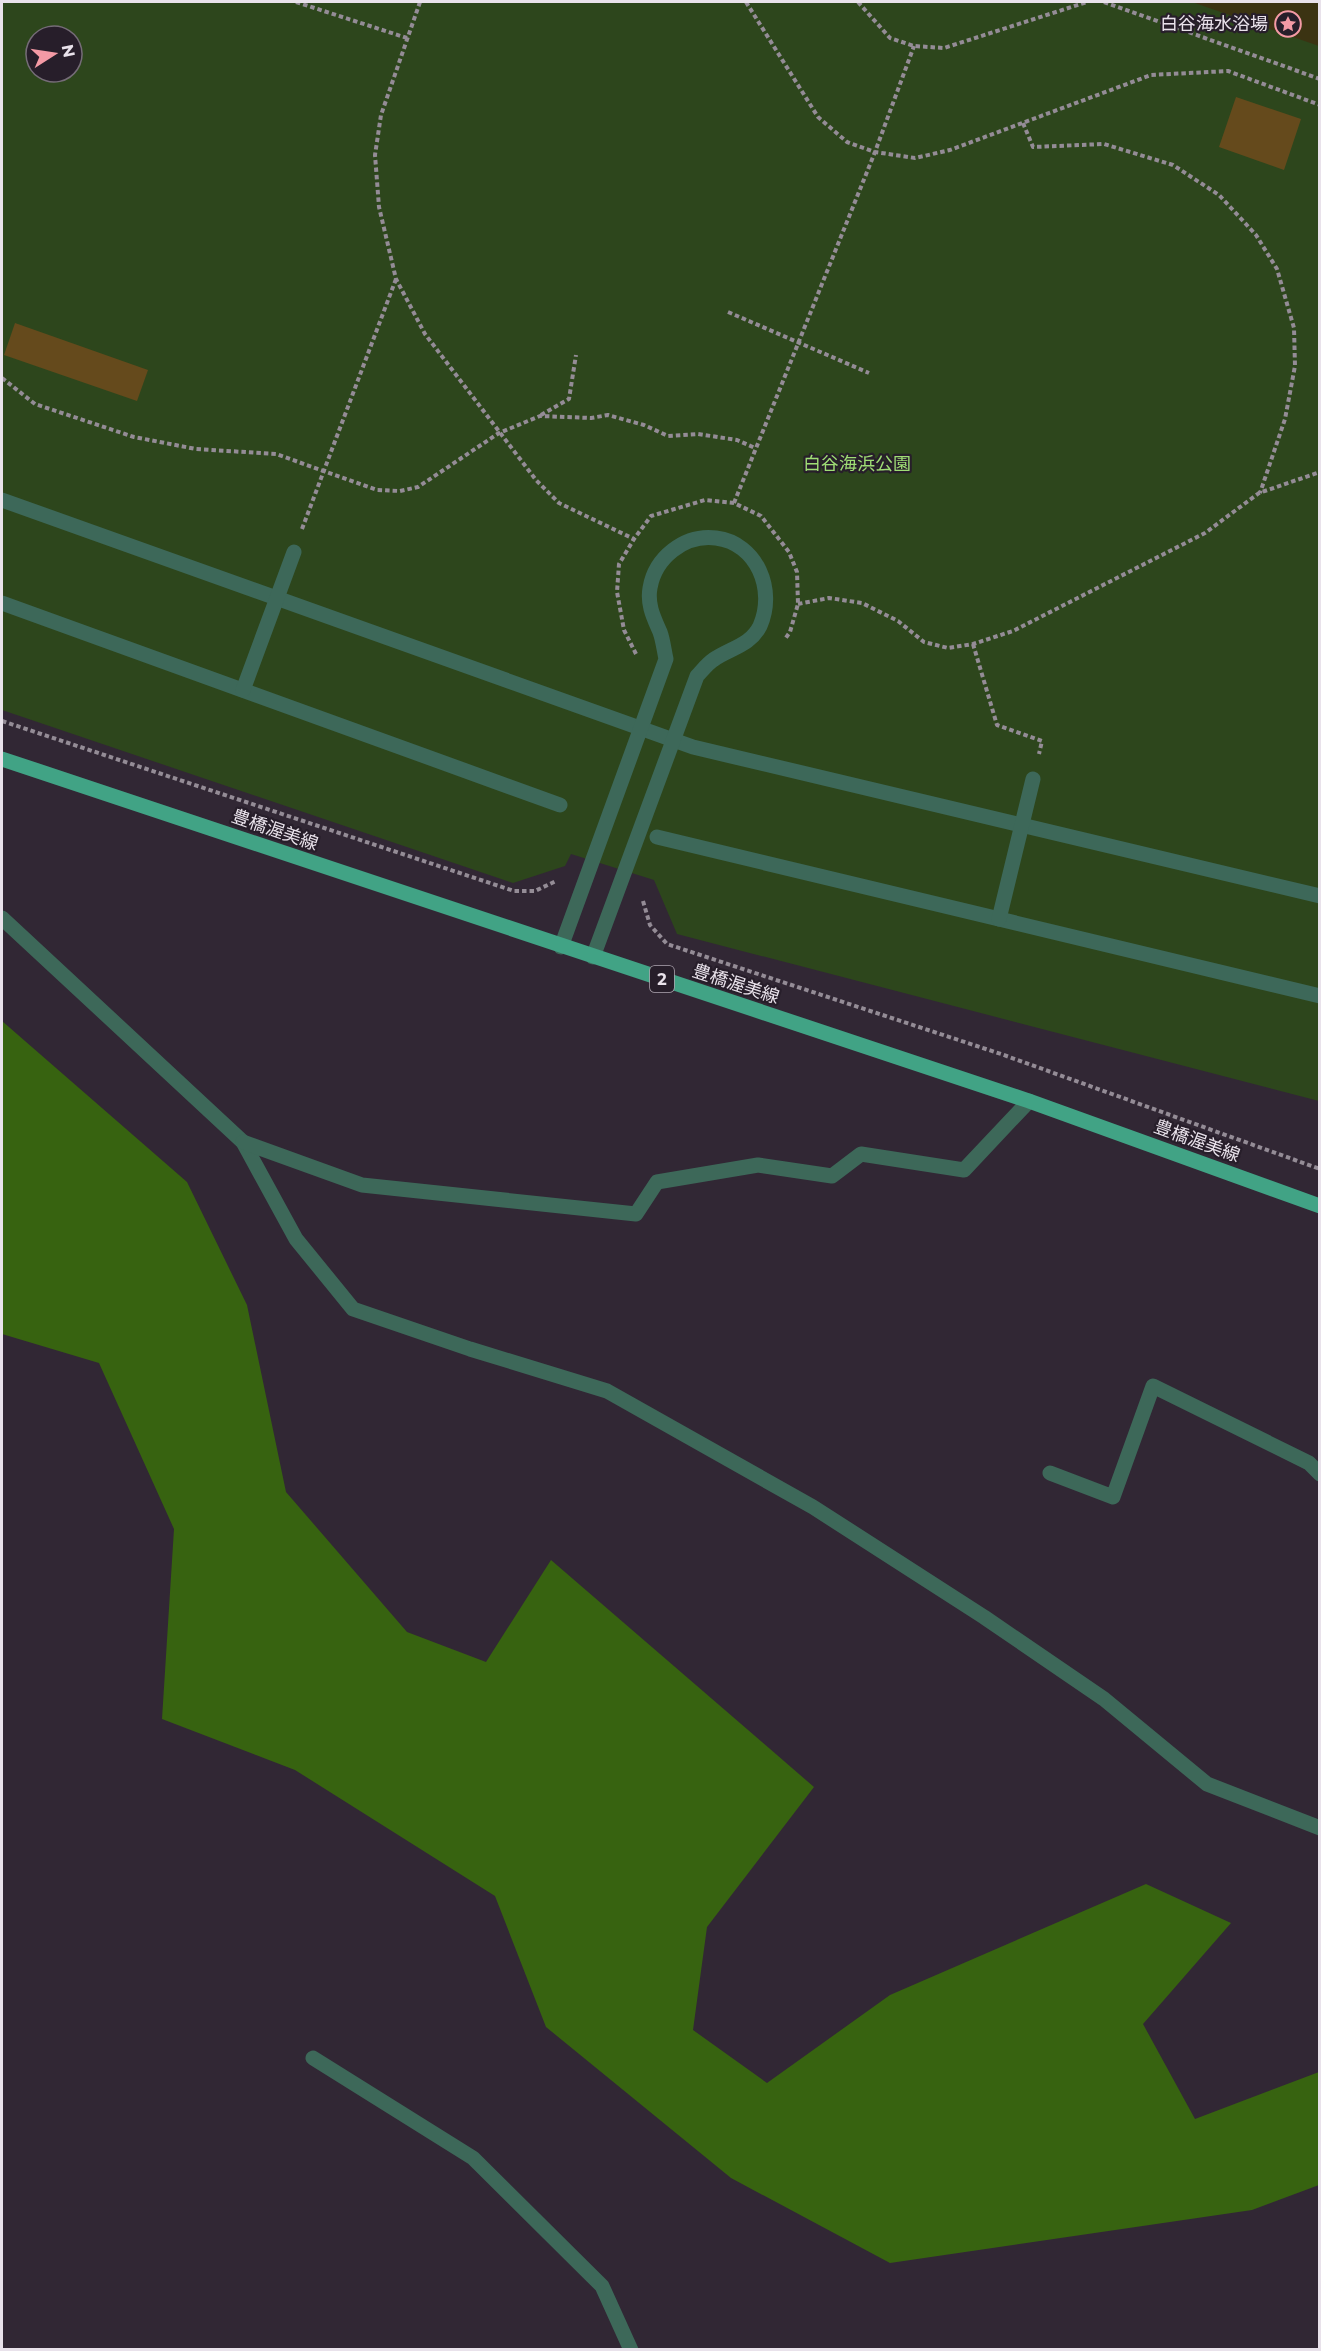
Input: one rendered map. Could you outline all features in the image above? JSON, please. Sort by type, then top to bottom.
[{"type":"main road","name":"豊橋渥美線","points":[[2,759],[1029,1101],[1320,1206]]},
{"type":"street","points":[[2,500],[673,741],[1320,896]]},
{"type":"street","points":[[561,947],[666,659],[661,634],[651,613],[649,590],[657,568],[672,550],[693,540],[716,538],[738,546],[755,561],[765,582],[767,605],[759,627],[744,645],[713,660],[697,676],[593,957]]},
{"type":"street","points":[[243,690],[294,552]]},
{"type":"street","points":[[2,603],[560,805]]},
{"type":"street","points":[[999,919],[1033,779]]},
{"type":"street","points":[[657,837],[1320,996]]},
{"type":"street","points":[[2,918],[243,1142],[296,1239],[353,1309],[470,1349],[608,1391],[813,1507],[984,1617],[1104,1699],[1207,1784],[1320,1828]]},
{"type":"street","points":[[243,1142],[362,1185],[636,1214],[657,1182],[758,1165],[831,1176],[861,1154],[964,1170],[1029,1101]]},
{"type":"street","points":[[1050,1473],[1113,1497],[1153,1386],[1309,1463],[1320,1474]]},
{"type":"street","points":[[313,2058],[473,2158],[603,2286],[630,2349]]},
{"type":"path","points":[[296,2],[407,38]]},
{"type":"path","points":[[420,2],[381,115],[375,155],[379,207],[396,279],[425,334],[536,480],[559,503],[634,538]]},
{"type":"path","points":[[746,2],[818,117],[847,142],[875,152],[915,158],[950,150],[1151,75],[1228,70],[1320,105]]},
{"type":"path","points":[[858,2],[890,38],[914,46],[944,48],[1087,2]]},
{"type":"path","points":[[1104,2],[1320,79]]},
{"type":"path","points":[[734,503],[875,152],[914,46]]},
{"type":"path","points":[[1023,123],[1033,147],[1104,144],[1173,165],[1219,195],[1256,235],[1277,269],[1294,328],[1295,366],[1285,419],[1259,493]]},
{"type":"path","points":[[294,552],[396,279]]},
{"type":"path","points":[[728,312],[869,373]]},
{"type":"path","points":[[2,378],[35,404],[134,437],[196,449],[276,454],[377,490],[400,491],[418,487],[499,433],[540,416],[569,399],[576,355]]},
{"type":"path","points":[[540,416],[591,418],[608,415],[645,426],[668,436],[698,434],[737,440],[755,448]]},
{"type":"path","points":[[798,604],[828,598],[862,603],[898,621],[924,642],[948,648],[973,645],[1013,631],[1205,533],[1259,493],[1320,472]]},
{"type":"path","points":[[638,657],[624,630],[617,592],[619,564],[634,538],[651,516],[705,500],[734,503],[761,516],[789,552],[797,572],[798,604],[790,632],[779,647]]},
{"type":"path","points":[[973,645],[997,725],[1042,741],[1033,779]]},
{"type":"path","points":[[2,721],[514,891],[536,891],[554,882],[563,874]]},
{"type":"path","points":[[642,893],[650,925],[667,944],[1001,1053],[1320,1169]]},
{"type":"green space","name":"白谷海浜公園","points":[[2,2],[1319,2],[1319,1101],[677,934],[654,880],[571,854],[565,866],[513,883],[2,710]]},
{"type":"green space","points":[[2,1021],[187,1182],[247,1305],[286,1492],[407,1632],[486,1662],[551,1560],[814,1787],[707,1927],[693,2030],[767,2083],[890,1995],[1146,1884],[1231,1923],[1143,2024],[1195,2119],[1319,2072],[1319,2185],[1252,2210],[890,2263],[731,2178],[546,2027],[495,1896],[295,1770],[162,1719],[174,1529],[99,1363],[2,1334]]},
{"type":"sand","name":"白谷海水浴場","points":[[1192,2],[1319,2],[1319,46]]},
{"type":"building","points":[[1236,97],[1301,119],[1284,170],[1219,147]]},
{"type":"building","points":[[15,323],[148,370],[137,401],[4,355]]},
{"type":"place","name":"白谷海水浴場","points":[[1288,24]]}]
